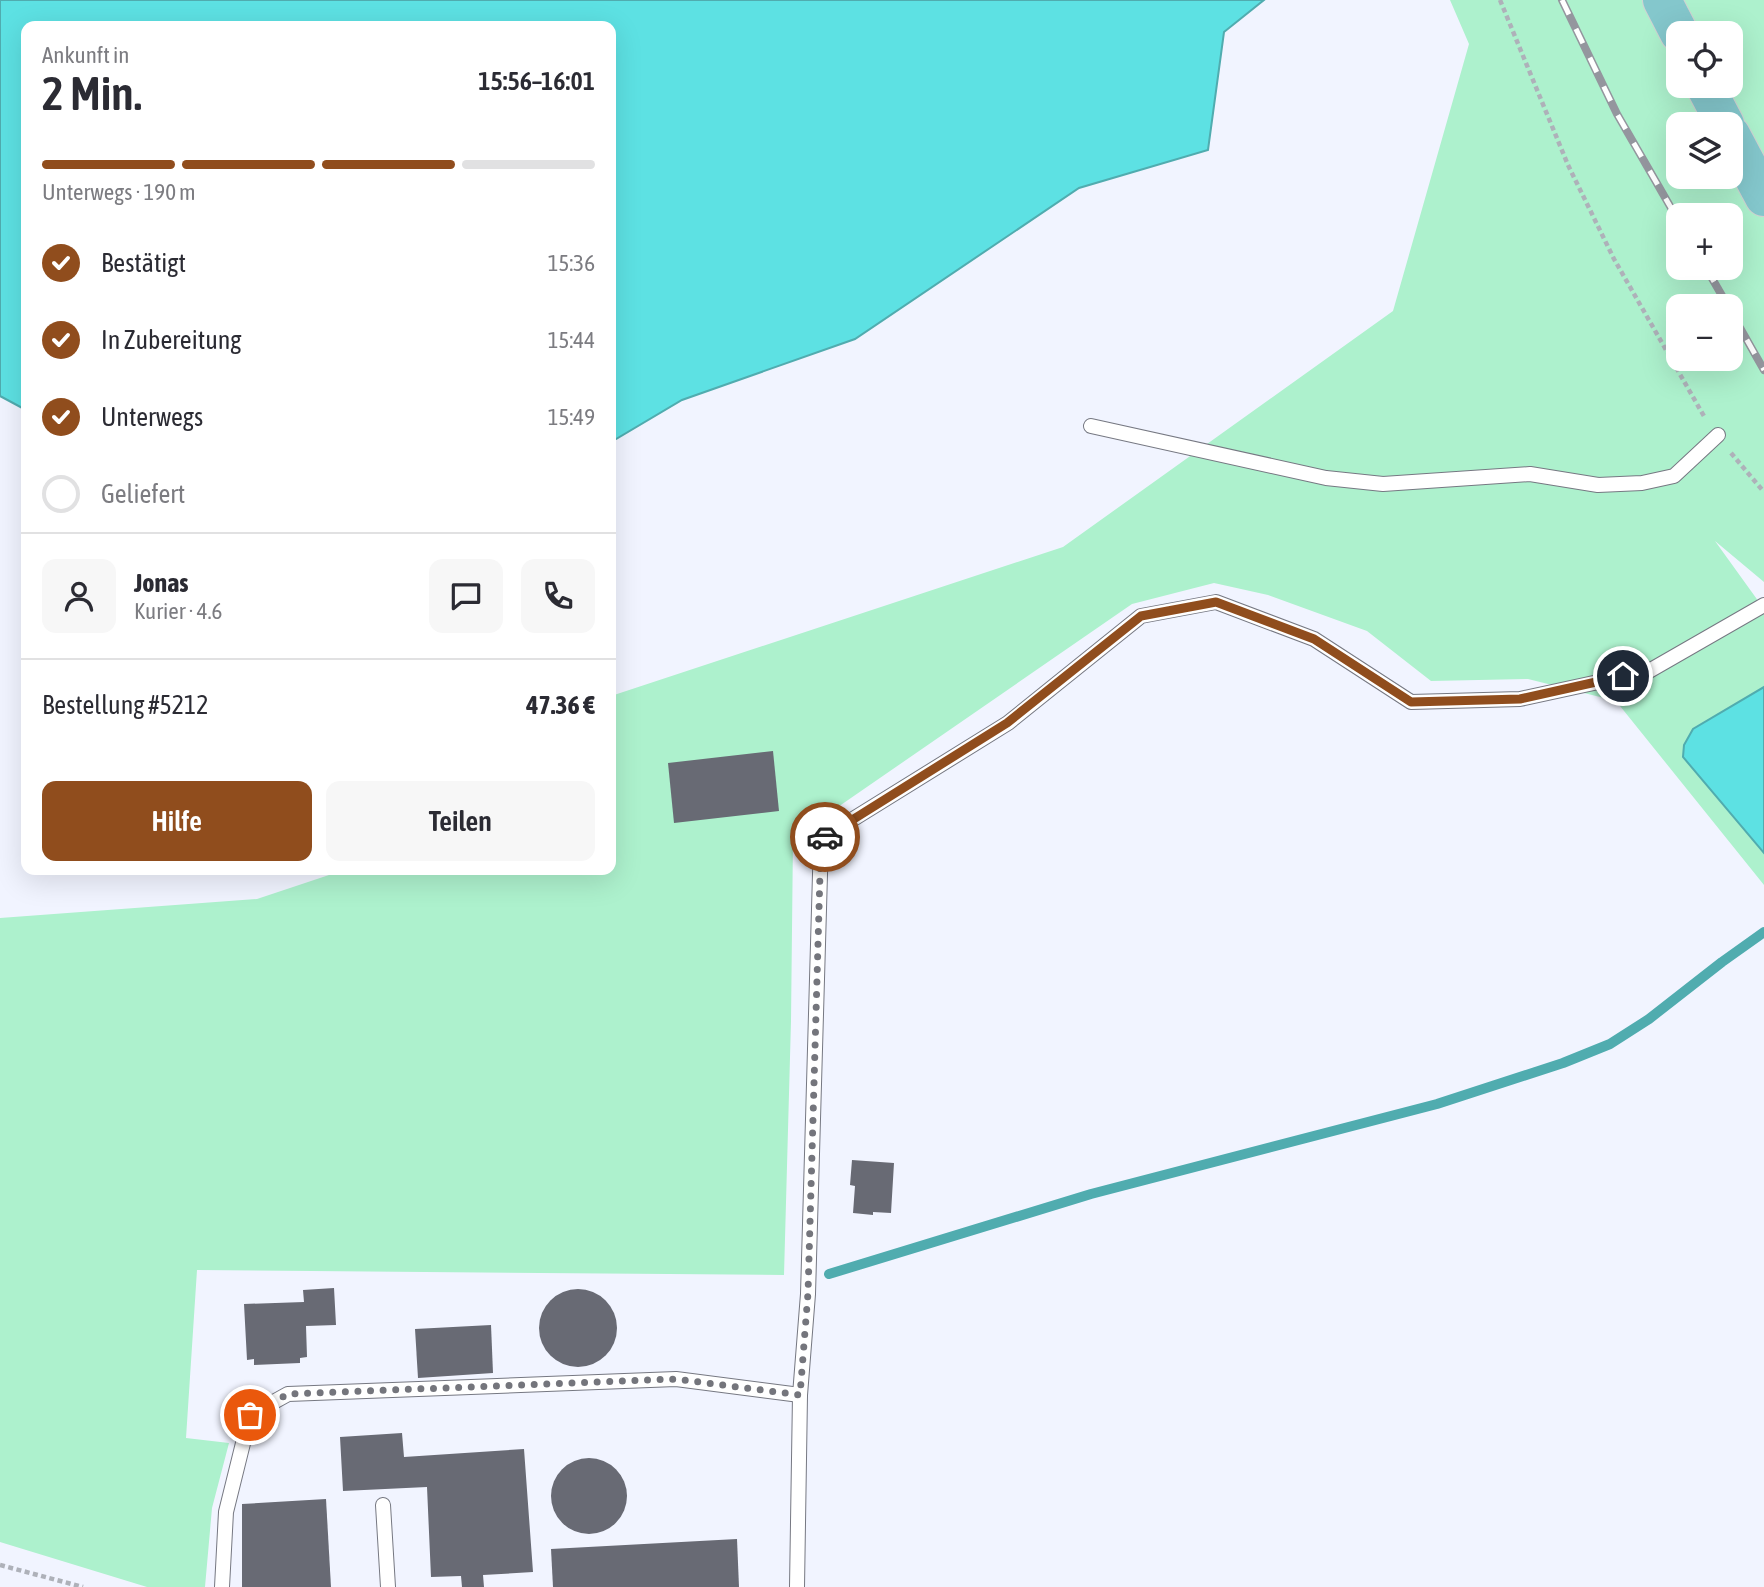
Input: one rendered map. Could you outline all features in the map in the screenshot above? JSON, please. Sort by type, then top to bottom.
[{"type":"main road","points":[[1662,0],[1673,21]]},
{"type":"main road","points":[[1743,158],[1764,197]]},
{"type":"lane","points":[[1091,426],[1326,478],[1383,484],[1530,474],[1598,485],[1642,483],[1674,476],[1717,435]]},
{"type":"lane","points":[[797,1587],[800,1395],[808,1293],[821,839],[1007,723],[1141,616],[1216,602],[1314,639],[1411,702],[1520,699],[1649,671],[1764,605]]},
{"type":"lane","points":[[222,1587],[226,1512],[250,1415],[288,1394],[676,1379],[800,1395]]},
{"type":"lane","points":[[383,1505],[388,1587]]},
{"type":"path","points":[[1500,0],[1568,165],[1614,259],[1703,415],[1764,492]]},
{"type":"path","points":[[0,1565],[83,1587]]},
{"type":"green space","points":[[1450,0],[1764,0],[1764,582],[1715,541],[1764,609],[1764,885],[1616,701],[1528,679],[1431,681],[1367,631],[1268,595],[1214,583],[1132,604],[793,838],[784,1275],[197,1270],[186,1438],[229,1443],[212,1508],[205,1587],[147,1587],[0,1542],[0,918],[257,899],[329,875],[616,875],[616,694],[1063,547],[1393,311],[1469,44]]},
{"type":"water","points":[[0,0],[1264,0],[1224,32],[1208,150],[1079,188],[855,339],[682,400],[616,439],[616,21],[21,21],[21,407],[0,396]]},
{"type":"water","points":[[1764,687],[1764,853],[1683,757],[1684,745],[1693,729]]},
{"type":"building","points":[[773,751],[779,811],[674,823],[668,763]]},
{"type":"building","points":[[852,1160],[894,1163],[891,1213],[853,1213],[855,1186],[850,1185]]},
{"type":"building","points":[[334,1288],[336,1325],[306,1326],[307,1357],[300,1358],[300,1363],[254,1365],[254,1359],[247,1360],[244,1304],[304,1302],[303,1290]]},
{"type":"building","points":[[578,1289],[593,1292],[605,1301],[614,1313],[617,1328],[614,1343],[605,1355],[593,1364],[578,1367],[563,1364],[551,1355],[542,1343],[539,1328],[542,1313],[551,1301],[563,1292]]},
{"type":"building","points":[[491,1325],[493,1373],[418,1378],[415,1329]]},
{"type":"building","points":[[402,1433],[404,1457],[524,1449],[533,1572],[483,1575],[484,1587],[462,1587],[461,1576],[431,1577],[427,1487],[343,1491],[340,1437]]},
{"type":"building","points":[[582,1458],[596,1458],[610,1464],[621,1475],[627,1496],[624,1511],[616,1523],[596,1534],[582,1534],[568,1528],[557,1517],[551,1503],[551,1489],[557,1475],[568,1464]]},
{"type":"building","points":[[326,1499],[331,1587],[242,1587],[242,1504]]},
{"type":"building","points":[[737,1539],[739,1587],[553,1587],[551,1549]]},
{"type":"waterway","points":[[829,1274],[1091,1194],[1437,1104],[1563,1063],[1610,1044],[1649,1019],[1764,932]]},
{"type":"railway","points":[[1562,0],[1617,114],[1668,203]]},
{"type":"railway","points":[[1713,280],[1721,294]]},
{"type":"railway","points":[[1743,333],[1764,370]]},
{"type":"way so far","points":[[250,1415],[288,1394],[676,1379],[800,1395],[808,1293],[821,839],[825,837]]},
{"type":"route","points":[[825,837],[1007,723],[1141,616],[1216,602],[1314,639],[1411,702],[1520,699],[1623,676]]}]
